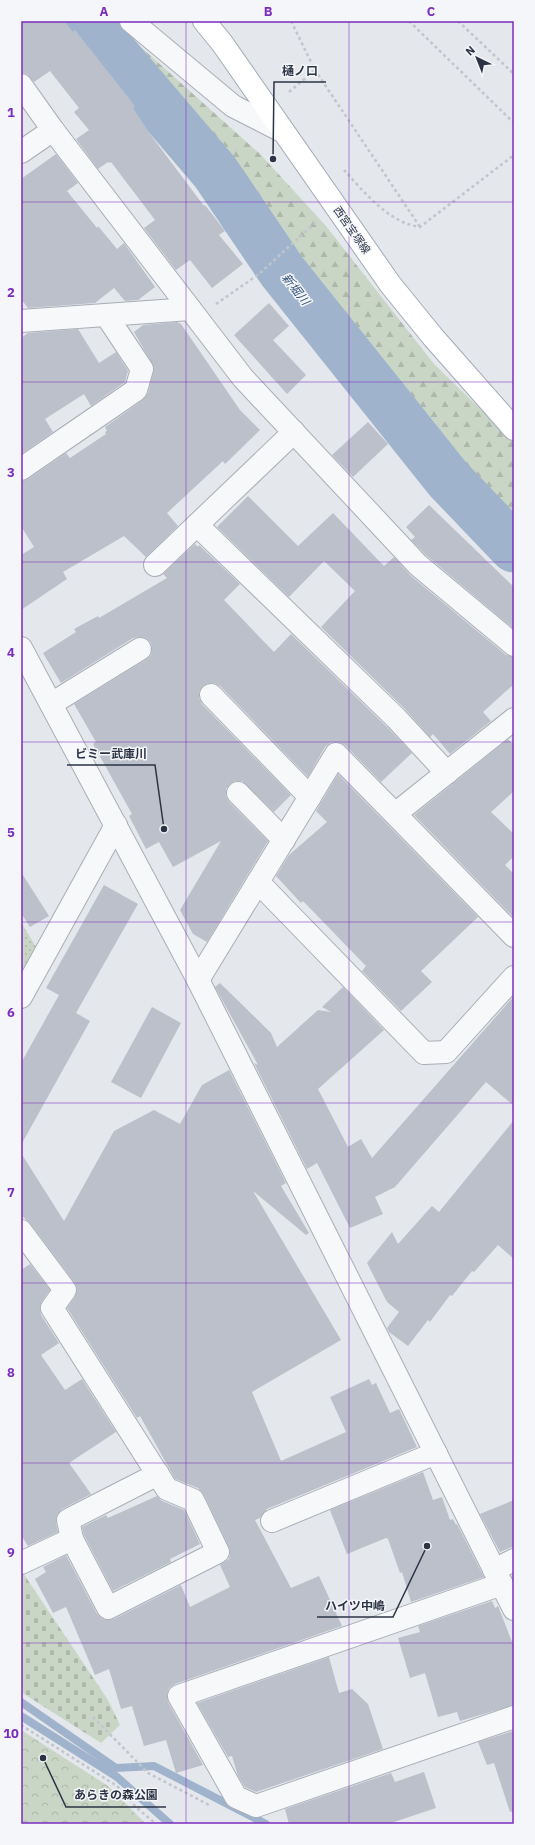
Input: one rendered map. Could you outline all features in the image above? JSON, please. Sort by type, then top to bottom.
[{"type":"main road","name":"西宮宝塚線","points":[[204,21],[222,43],[390,284],[433,337],[514,429]]},
{"type":"street","points":[[132,21],[233,106],[282,131]]},
{"type":"street","points":[[21,85],[53,130],[243,378],[418,565],[514,645]]},
{"type":"street","points":[[21,152],[53,130]]},
{"type":"street","points":[[21,321],[106,315],[193,314]]},
{"type":"street","points":[[21,469],[136,390],[142,369],[106,315]]},
{"type":"street","points":[[155,565],[294,432]]},
{"type":"street","points":[[197,525],[396,718],[447,773]]},
{"type":"street","points":[[21,648],[198,980],[514,1609]]},
{"type":"street","points":[[51,704],[140,649]]},
{"type":"street","points":[[211,695],[310,797]]},
{"type":"street","points":[[395,814],[514,719]]},
{"type":"street","points":[[198,980],[336,754],[514,936]]},
{"type":"street","points":[[238,793],[284,840]]},
{"type":"street","points":[[21,997],[116,825]]},
{"type":"street","points":[[258,882],[424,1053],[446,1052],[514,977]]},
{"type":"street","points":[[21,1230],[64,1290],[52,1308],[167,1488],[193,1500],[218,1552],[108,1608],[72,1539],[68,1520],[158,1474]]},
{"type":"street","points":[[272,1521],[436,1453]]},
{"type":"street","points":[[21,1563],[72,1539]]},
{"type":"street","points":[[514,1560],[498,1577],[179,1696],[236,1797],[256,1806],[514,1717]]},
{"type":"path","points":[[291,21],[315,70],[420,227]]},
{"type":"path","points":[[408,21],[514,123]]},
{"type":"path","points":[[458,21],[514,74]]},
{"type":"path","points":[[292,98],[288,91],[315,70]]},
{"type":"path","points":[[338,164],[377,205],[410,226],[420,227],[514,155]]},
{"type":"path","points":[[193,314],[260,274],[318,220]]},
{"type":"path","points":[[93,1717],[148,1773],[212,1806]]},
{"type":"path","points":[[21,1725],[117,1786],[156,1824]]},
{"type":"green space","points":[[133,40],[260,154],[326,226],[434,364],[514,442],[514,528],[462,470],[363,353],[122,50]]},
{"type":"green space","points":[[21,922],[36,947],[21,973]]},
{"type":"green space","points":[[23,1573],[108,1700],[120,1725],[101,1743],[21,1692],[21,1574]]},
{"type":"green space","points":[[21,1730],[108,1786],[146,1824],[21,1824]]},
{"type":"building","points":[[21,21],[64,21],[73,32],[75,30],[135,106],[133,108],[150,134],[204,206],[205,205],[225,231],[219,235],[243,264],[212,288],[190,260],[176,270],[144,228],[155,220],[111,162],[108,162],[98,169],[76,139],[89,130],[74,112],[79,108],[50,71],[34,82],[27,74],[21,73]]},
{"type":"building","points":[[56,154],[78,183],[67,191],[97,228],[98,226],[117,249],[124,243],[155,287],[138,300],[125,301],[114,288],[95,303],[28,308],[21,299],[21,179]]},
{"type":"building","points":[[269,303],[289,326],[273,340],[306,375],[287,394],[234,335]]},
{"type":"building","points":[[177,322],[181,324],[240,410],[260,430],[225,464],[223,461],[167,513],[178,526],[146,557],[124,536],[63,572],[67,579],[21,610],[21,555],[34,547],[21,526],[21,481],[28,479],[66,453],[70,458],[106,434],[105,432],[107,431],[105,427],[143,400],[148,393],[154,367],[134,332],[143,325]]},
{"type":"building","points":[[78,329],[99,363],[116,352],[128,371],[125,382],[91,406],[84,394],[45,419],[53,432],[21,454],[21,338],[28,333]]},
{"type":"building","points":[[368,422],[388,444],[353,477],[332,455]]},
{"type":"building","points":[[248,496],[298,546],[333,513],[384,566],[394,557],[410,575],[506,655],[514,657],[514,684],[483,712],[491,721],[450,754],[433,734],[430,737],[405,709],[321,627],[355,591],[324,561],[289,597],[217,527]]},
{"type":"building","points":[[429,505],[514,587],[514,629],[427,556],[411,540],[415,537],[406,527]]},
{"type":"building","points":[[195,544],[198,547],[199,545],[240,584],[224,600],[274,652],[291,634],[412,753],[381,782],[345,745],[339,742],[331,742],[325,747],[308,777],[220,686],[214,683],[208,683],[203,686],[199,692],[199,698],[202,704],[291,795],[274,812],[242,781],[235,781],[226,789],[226,796],[229,802],[268,841],[207,942],[193,934],[180,910],[221,841],[173,867],[159,842],[146,849],[129,816],[132,814],[93,744],[96,742],[74,704],[147,659],[151,655],[151,643],[146,638],[133,638],[61,683],[43,653],[76,632],[74,629],[98,616],[99,618],[167,578],[163,574]]},
{"type":"building","points":[[508,739],[514,746],[514,791],[491,812],[514,834],[514,856],[505,865],[514,874],[514,918],[414,815]]},
{"type":"building","points":[[338,774],[478,917],[421,971],[432,982],[401,1011],[362,971],[366,966],[303,901],[301,903],[276,876],[289,855],[327,822],[316,811]]},
{"type":"building","points":[[21,872],[49,916],[30,927],[21,913]]},
{"type":"building","points":[[104,885],[138,904],[76,1013],[90,1021],[21,1145],[21,1063],[59,995],[46,988]]},
{"type":"building","points":[[220,983],[271,1033],[277,1047],[318,1010],[331,1012],[322,1007],[343,987],[384,1030],[318,1089],[348,1147],[361,1139],[372,1158],[514,996],[514,1106],[486,1082],[395,1187],[375,1197],[383,1214],[350,1228],[317,1163],[307,1169],[254,1063],[258,1065],[215,987]]},
{"type":"building","points":[[152,1007],[181,1023],[141,1098],[111,1082]]},
{"type":"building","points":[[229,1070],[286,1183],[281,1186],[309,1233],[306,1235],[253,1191],[341,1340],[252,1392],[281,1461],[346,1432],[330,1397],[369,1379],[372,1385],[376,1383],[390,1413],[399,1409],[417,1447],[267,1509],[260,1518],[255,1520],[291,1588],[319,1576],[342,1626],[175,1684],[169,1688],[167,1695],[168,1702],[203,1765],[176,1773],[166,1740],[144,1746],[132,1706],[121,1709],[109,1669],[95,1675],[66,1607],[53,1613],[35,1579],[46,1572],[43,1567],[66,1555],[97,1614],[102,1619],[114,1619],[181,1585],[190,1607],[230,1587],[220,1565],[229,1559],[229,1547],[204,1495],[198,1488],[175,1479],[140,1416],[137,1418],[67,1308],[75,1297],[77,1290],[75,1283],[31,1224],[21,1215],[21,1153],[64,1221],[114,1131],[154,1110],[180,1124],[202,1085]]},
{"type":"building","points":[[514,1120],[514,1259],[498,1245],[474,1272],[472,1271],[452,1296],[450,1295],[430,1322],[428,1320],[408,1346],[389,1332],[387,1328],[399,1312],[387,1302],[367,1263],[392,1232],[398,1244],[432,1206],[439,1212]]},
{"type":"building","points":[[30,1264],[50,1290],[42,1301],[40,1308],[41,1315],[59,1343],[41,1355],[65,1390],[82,1379],[116,1432],[69,1463],[91,1494],[62,1509],[57,1514],[56,1523],[58,1532],[28,1546],[21,1535],[21,1270]]},
{"type":"building","points":[[423,1472],[433,1500],[442,1497],[450,1520],[453,1519],[456,1525],[457,1524],[484,1577],[411,1602],[402,1572],[400,1573],[388,1539],[386,1538],[347,1554],[330,1510]]},
{"type":"building","points":[[157,1496],[162,1501],[184,1510],[200,1544],[170,1559],[171,1562],[113,1591],[84,1535],[82,1527],[106,1515],[108,1518]]},
{"type":"building","points":[[514,1500],[514,1546],[500,1552],[480,1514]]},
{"type":"building","points":[[492,1601],[495,1608],[498,1606],[514,1647],[514,1705],[460,1721],[457,1712],[438,1717],[425,1673],[410,1678],[398,1638],[420,1632],[418,1626]]},
{"type":"building","points":[[329,1657],[339,1693],[352,1689],[368,1704],[383,1749],[256,1792],[245,1787],[238,1776],[232,1756],[228,1757],[197,1703]]},
{"type":"building","points":[[513,1731],[514,1811],[510,1812],[494,1763],[487,1765],[478,1742]]},
{"type":"building","points":[[424,1772],[436,1808],[388,1824],[289,1824],[285,1809],[391,1773],[395,1782]]},
{"type":"waterway","name":"新堀川","points":[[90,21],[105,43],[215,172],[282,271],[448,479],[514,548]]},
{"type":"waterway","points":[[21,1702],[116,1768],[154,1766],[266,1824]]},
{"type":"waterway","points":[[21,1716],[117,1777],[170,1824]]},
{"type":"place","name":"樋ノ口","points":[[273,159]]},
{"type":"place","name":"ビミー武庫川","points":[[164,829]]},
{"type":"place","name":"ハイツ中嶋","points":[[427,1546]]},
{"type":"place","name":"あらきの森公園","points":[[43,1758]]}]
